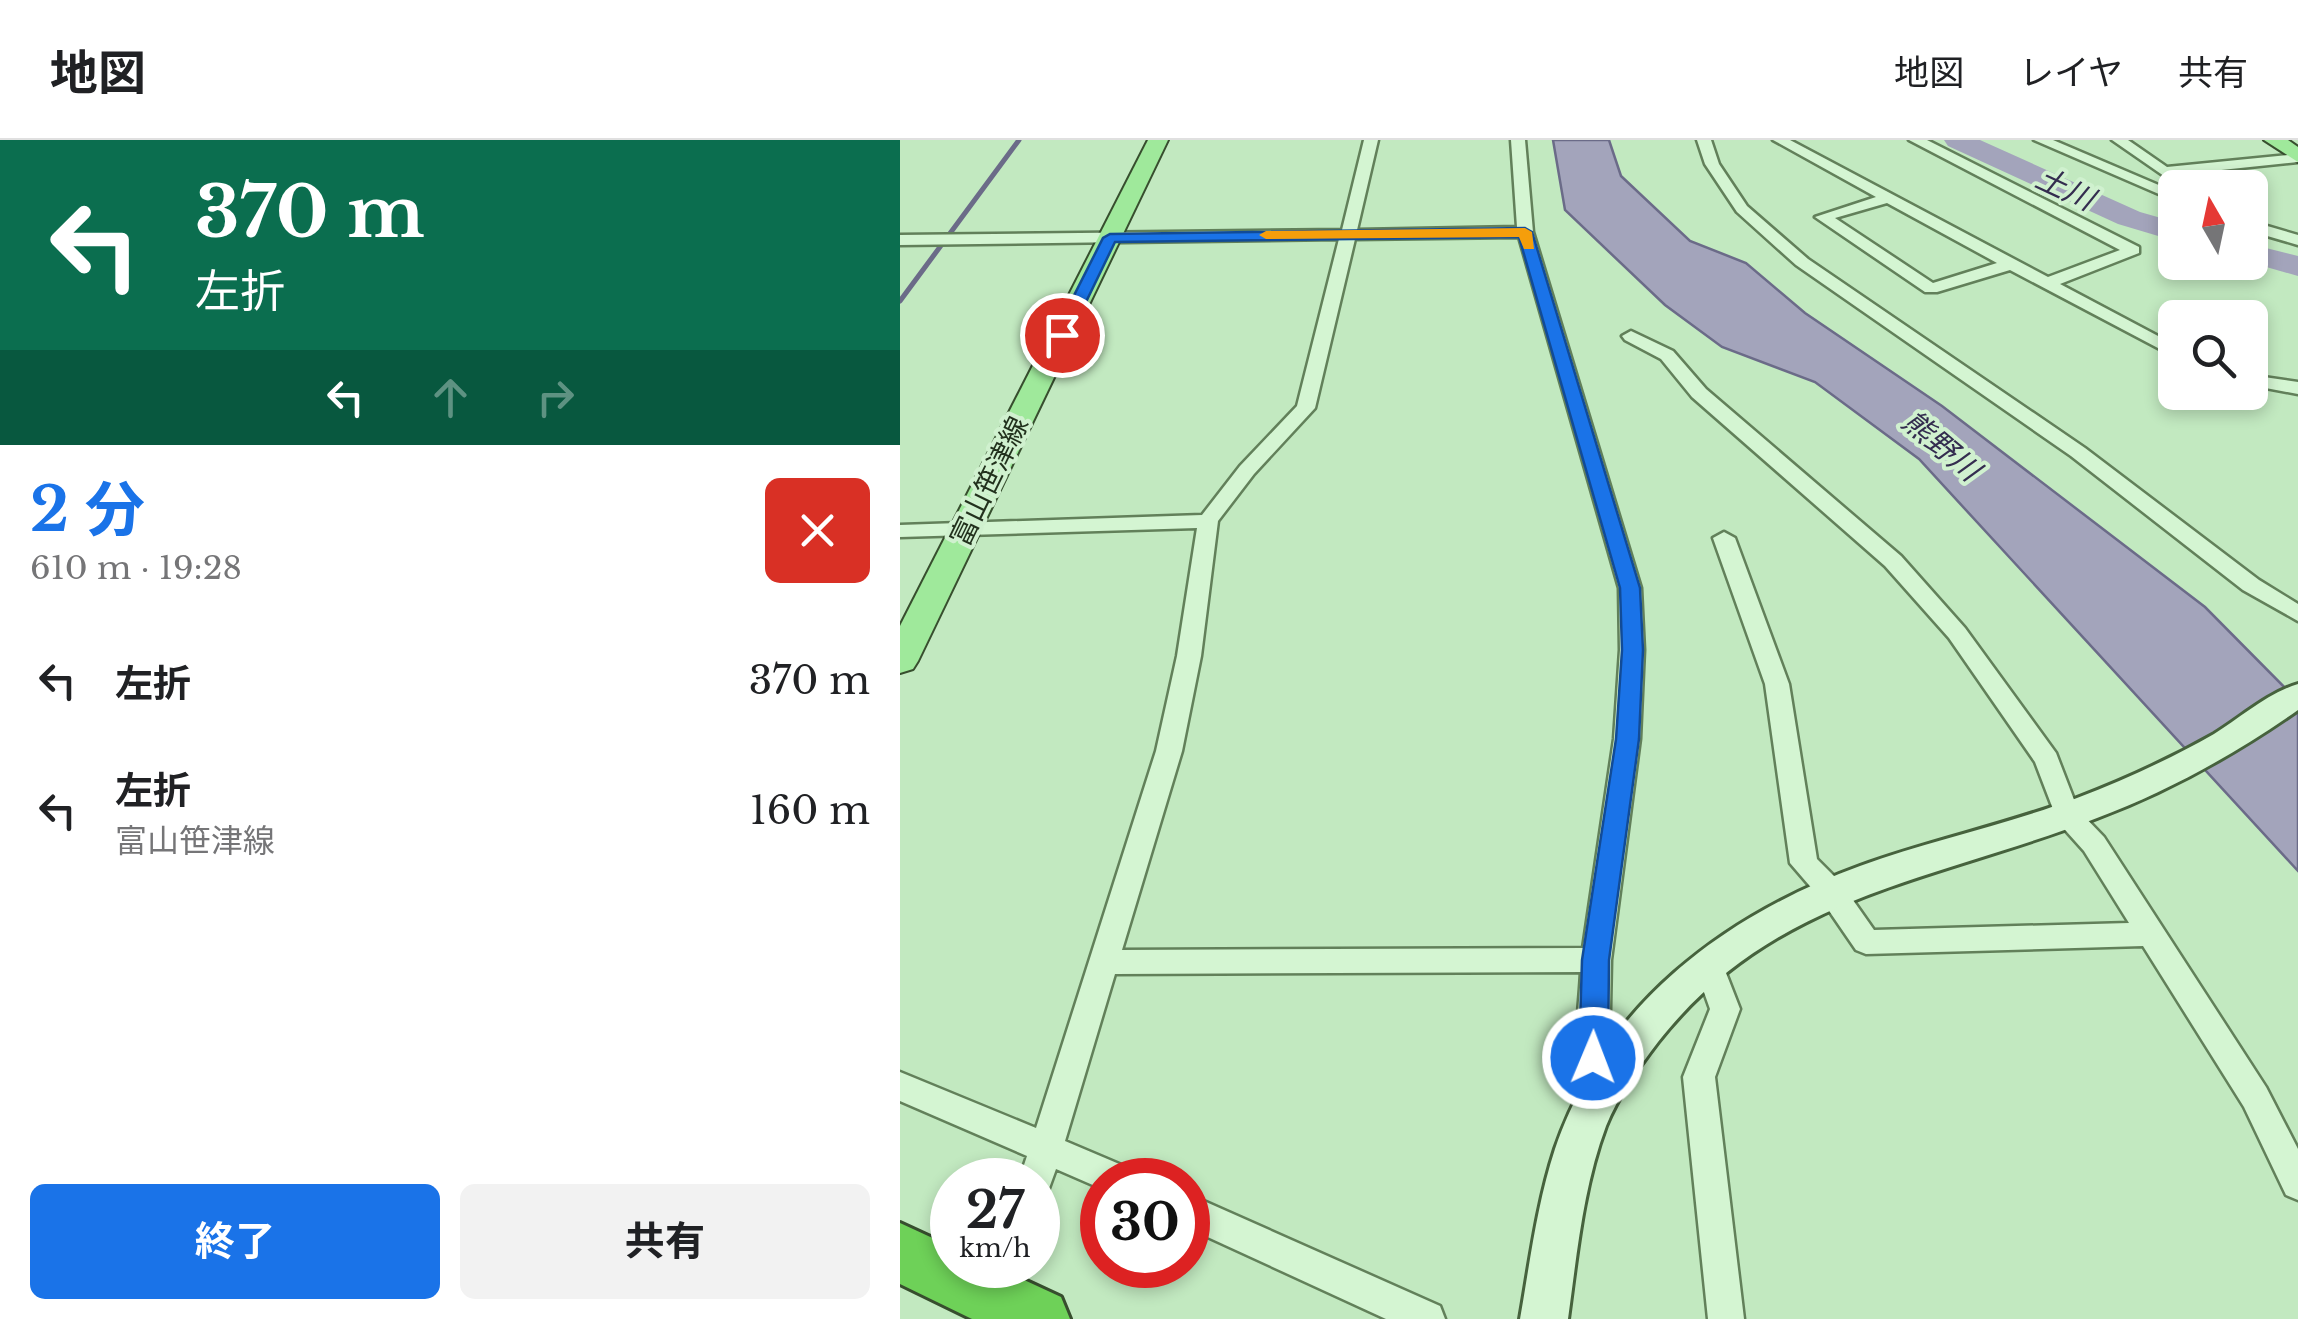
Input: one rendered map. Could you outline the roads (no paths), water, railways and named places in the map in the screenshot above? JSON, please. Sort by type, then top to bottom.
[{"type":"highway","points":[[900,1253],[1039,1319]]},
{"type":"main road","name":"富山笹津線","points":[[900,661],[1158,140]]},
{"type":"main road","points":[[2274,140],[2298,157]]},
{"type":"street","points":[[1043,1158],[1169,751],[1189,656],[1208,522],[1248,470],[1306,408],[1371,140]]},
{"type":"street","points":[[1518,140],[1525,232],[1630,588],[1632,650],[1627,739],[1596,960],[1593,1058],[1598,1099]]},
{"type":"street","points":[[1704,140],[1712,164],[1742,209],[1802,262],[2078,452],[2251,586],[2298,614]]},
{"type":"street","points":[[1780,140],[2158,343]]},
{"type":"street","points":[[1916,140],[2134,250],[2047,283]]},
{"type":"street","points":[[2041,140],[2158,190]]},
{"type":"street","points":[[2120,140],[2161,170]]},
{"type":"street","points":[[2182,170],[2298,157]]},
{"type":"street","points":[[2124,176],[2158,173]]},
{"type":"street","points":[[1889,198],[1823,218],[1931,289],[2011,264]]},
{"type":"street","points":[[2268,231],[2298,240]]},
{"type":"street","points":[[900,240],[1525,232]]},
{"type":"street","points":[[1631,336],[1668,355],[1699,392],[1906,576],[1957,634],[2046,760],[2094,844],[2255,1098],[2298,1184]]},
{"type":"street","points":[[2268,383],[2298,388]]},
{"type":"street","points":[[900,531],[1208,522]]},
{"type":"street","points":[[1724,538],[1778,684],[1804,863],[1831,890],[1866,942],[2152,934]]},
{"type":"street","points":[[1544,1319],[1578,1147],[1598,1099],[1679,988],[1749,932],[1831,890],[2075,813],[2156,780],[2221,746],[2298,694]]},
{"type":"street","points":[[1102,962],[1596,960]]},
{"type":"street","points":[[1709,964],[1725,1008],[1699,1077],[1726,1319]]},
{"type":"street","points":[[900,1086],[1080,1162]]},
{"type":"street","points":[[1210,1221],[1427,1319]]},
{"type":"water","name":"熊野川","points":[[1553,140],[1609,140],[1621,176],[1690,241],[1746,263],[1805,313],[1942,406],[2205,607],[2298,701],[2298,871],[1919,459],[1815,382],[1722,347],[1665,305],[1565,210]]},
{"type":"waterway","points":[[900,301],[1019,140]]},
{"type":"waterway","name":"土川","points":[[1958,140],[2129,218],[2158,227]]},
{"type":"waterway","name":"土川","points":[[2268,258],[2298,266]]},
{"type":"tunnel","points":[[994,1319],[1003,1288]]}]
